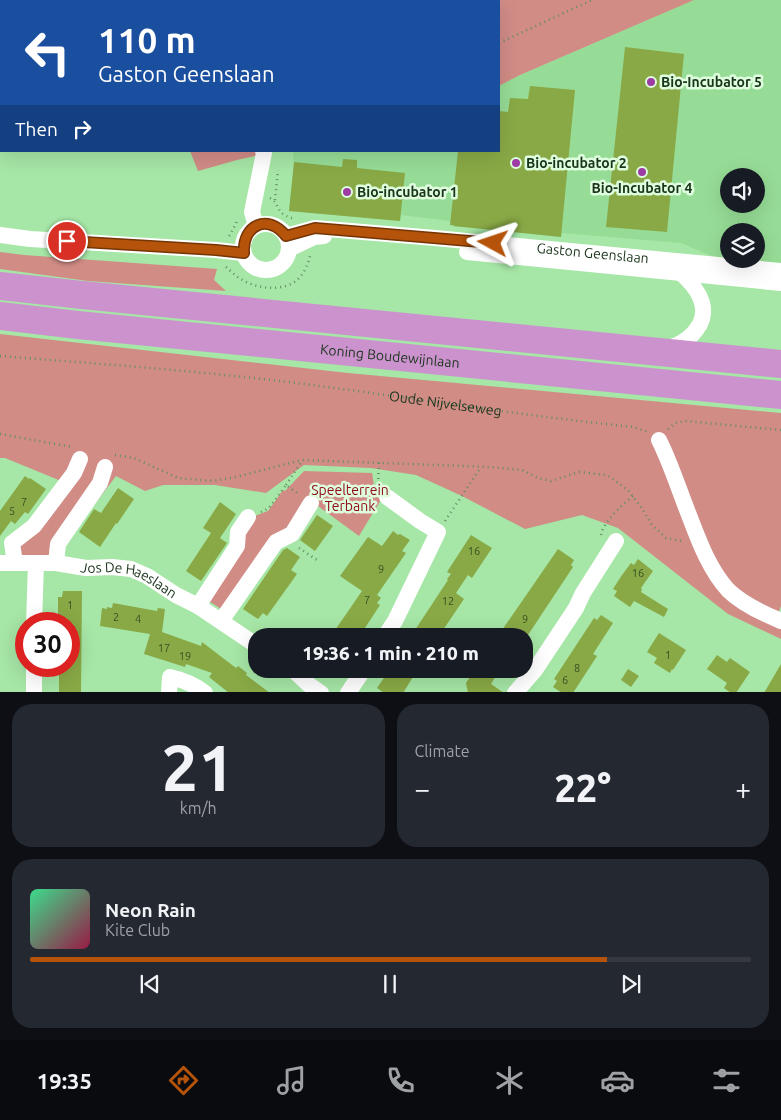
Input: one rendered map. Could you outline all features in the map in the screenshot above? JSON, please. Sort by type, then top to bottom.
[{"type":"highway","points":[[0,286],[781,364]]},
{"type":"highway","name":"Koning Boudewijnlaan","points":[[0,316],[781,395]]},
{"type":"street","points":[[256,226],[252,212],[263,152]]},
{"type":"street","points":[[0,236],[244,253],[243,244],[246,235],[250,229],[262,224],[281,230],[287,242]]},
{"type":"street","name":"Gaston Geenslaan","points":[[287,242],[315,228],[781,271]]},
{"type":"street","name":"Gaston Geenslaan","points":[[287,242],[323,236],[781,283]]},
{"type":"street","name":"Gaston Geenslaan","points":[[244,253],[248,262],[254,267],[261,270],[274,269],[282,264],[287,257],[287,242]]},
{"type":"street","points":[[659,352],[684,341],[695,332],[702,320],[704,308],[700,296],[694,285],[681,273]]},
{"type":"street","points":[[659,440],[708,562],[721,582],[730,592],[753,608],[781,621]]},
{"type":"street","name":"Jos De Haeslaan","points":[[76,453],[74,473],[34,526],[12,543],[8,563],[56,563],[86,568],[112,567],[131,569],[147,576],[176,595],[198,606],[248,639]]},
{"type":"street","points":[[56,563],[58,544],[100,483],[107,460]]},
{"type":"street","points":[[387,496],[420,521],[441,527],[390,628]]},
{"type":"street","points":[[222,621],[276,542],[292,534],[311,503]]},
{"type":"street","points":[[198,606],[237,546],[238,532],[248,517]]},
{"type":"street","points":[[515,692],[535,670],[576,608],[583,592],[613,546]]},
{"type":"street","points":[[34,612],[36,563]]},
{"type":"street","points":[[34,677],[34,692]]},
{"type":"street","points":[[170,692],[170,677],[184,680],[205,692]]},
{"type":"street","points":[[302,678],[321,692]]},
{"type":"street","points":[[348,692],[358,678]]},
{"type":"path","points":[[500,43],[592,0]]},
{"type":"path","points":[[256,190],[275,200],[279,211],[289,218],[297,218]]},
{"type":"path","points":[[216,250],[224,244],[236,224],[238,216]]},
{"type":"path","name":"Oude Nijvelseweg","points":[[0,356],[142,367],[314,385],[634,427],[645,430],[659,440]]},
{"type":"path","points":[[659,440],[672,425],[682,421],[781,430]]},
{"type":"path","points":[[0,434],[76,453]]},
{"type":"path","points":[[107,460],[134,458],[178,478],[213,481],[302,460],[522,470],[538,478],[552,481],[579,472],[607,475],[628,490],[652,525],[666,538],[682,540],[697,536]]},
{"type":"path","points":[[248,517],[269,508],[286,486],[302,460]]},
{"type":"path","points":[[379,463],[378,489],[387,496]]},
{"type":"path","points":[[441,527],[482,467]]},
{"type":"path","points":[[286,486],[311,503]]},
{"type":"path","points":[[613,546],[601,539],[602,530],[618,510],[633,496]]},
{"type":"path","points":[[284,538],[317,560]]},
{"type":"shaded area","points":[[694,0],[781,0],[781,285],[741,268],[765,268],[765,223],[720,223],[720,259],[681,243],[562,233],[561,237],[453,226],[450,225],[450,221],[401,215],[400,221],[289,211],[294,163],[293,152],[500,152],[500,85],[520,75]]},
{"type":"green space","points":[[500,0],[694,0],[520,75],[500,85]]},
{"type":"green space","points":[[190,152],[273,152],[237,160],[198,171]]},
{"type":"green space","points":[[0,252],[217,269],[214,280],[226,291],[88,281],[0,269]]},
{"type":"green space","points":[[0,334],[348,373],[781,413],[781,606],[776,619],[781,621],[781,639],[728,614],[618,528],[582,515],[525,529],[462,496],[416,475],[371,468],[304,465],[266,493],[215,485],[163,485],[145,491],[116,476],[57,554],[15,563],[12,543],[66,483],[5,458],[0,458]]},
{"type":"green space","name":"Speelterrein Terbank","points":[[304,471],[372,473],[375,492],[382,498],[359,536],[311,501],[226,612],[204,598],[249,518],[268,511],[283,490],[285,491]]},
{"type":"building","name":"Bio-Incubator 4","points":[[625,47],[684,54],[667,232],[606,227]]},
{"type":"building","name":"Bio-incubator 2","points":[[530,86],[575,90],[561,237],[450,225],[458,152],[500,152],[500,111],[508,112],[510,98],[528,99]]},
{"type":"building","name":"Bio-incubator 1","points":[[343,159],[357,160],[357,168],[405,173],[400,221],[289,211],[294,162],[342,167]]},
{"type":"building","points":[[25,476],[46,489],[28,514],[25,512],[15,524],[11,521],[0,536],[0,511]]},
{"type":"building","points":[[118,488],[134,499],[100,547],[79,532],[94,509],[101,513]]},
{"type":"building","points":[[220,502],[236,514],[220,538],[227,543],[201,581],[186,571],[211,533],[203,528]]},
{"type":"building","points":[[317,515],[333,526],[315,551],[300,540]]},
{"type":"building","points":[[393,531],[410,540],[402,551],[406,553],[377,595],[381,598],[377,603],[380,605],[365,628],[337,628],[362,591],[340,576],[368,537],[382,546]]},
{"type":"building","points":[[471,535],[492,548],[472,578],[468,575],[456,593],[464,599],[444,628],[416,628],[448,580],[451,574],[447,572]]},
{"type":"building","points":[[287,548],[300,557],[291,570],[297,574],[267,616],[263,613],[258,619],[243,609],[283,550]]},
{"type":"building","points":[[558,549],[574,560],[571,565],[573,567],[533,628],[504,628]]},
{"type":"building","points":[[638,559],[653,571],[641,588],[641,592],[668,609],[664,617],[634,601],[630,607],[614,596],[617,591],[613,589],[622,575],[631,563],[634,565]]},
{"type":"building","points":[[63,591],[82,591],[81,692],[59,692],[59,677],[80,677],[80,612],[58,612],[58,597],[62,597]]},
{"type":"building","points":[[113,603],[157,611],[158,608],[165,609],[162,632],[201,646],[202,642],[236,668],[238,666],[247,673],[248,678],[269,692],[228,692],[209,677],[212,673],[186,664],[185,667],[144,654],[150,634],[100,626],[102,608],[107,609],[107,607],[112,608]]},
{"type":"building","points":[[601,615],[613,623],[593,654],[597,656],[574,692],[560,692],[553,687],[557,681],[554,679],[594,618],[597,620]]},
{"type":"building","points":[[659,633],[686,650],[670,673],[654,663],[657,658],[647,652]]},
{"type":"building","points":[[717,655],[727,662],[730,658],[750,672],[737,692],[730,692],[724,688],[727,683],[707,669]]},
{"type":"building","points":[[781,664],[781,692],[765,692]]},
{"type":"building","points":[[628,669],[639,676],[631,687],[621,680]]},
{"type":"building","points":[[384,678],[412,678],[404,692],[383,692],[377,688]]},
{"type":"building","points":[[469,678],[495,678],[491,684],[503,692],[468,692],[466,683]]},
{"type":"place","name":"Bio-Incubator 5","points":[[651,82]]},
{"type":"place","name":"Bio-incubator 2","points":[[516,163]]},
{"type":"place","name":"Bio-Incubator 4","points":[[642,172]]},
{"type":"place","name":"Bio-incubator 1","points":[[347,192]]},
{"type":"route","points":[[67,241],[244,253],[243,244],[246,235],[250,229],[262,224],[275,226],[286,236],[315,228],[493,243]]}]
